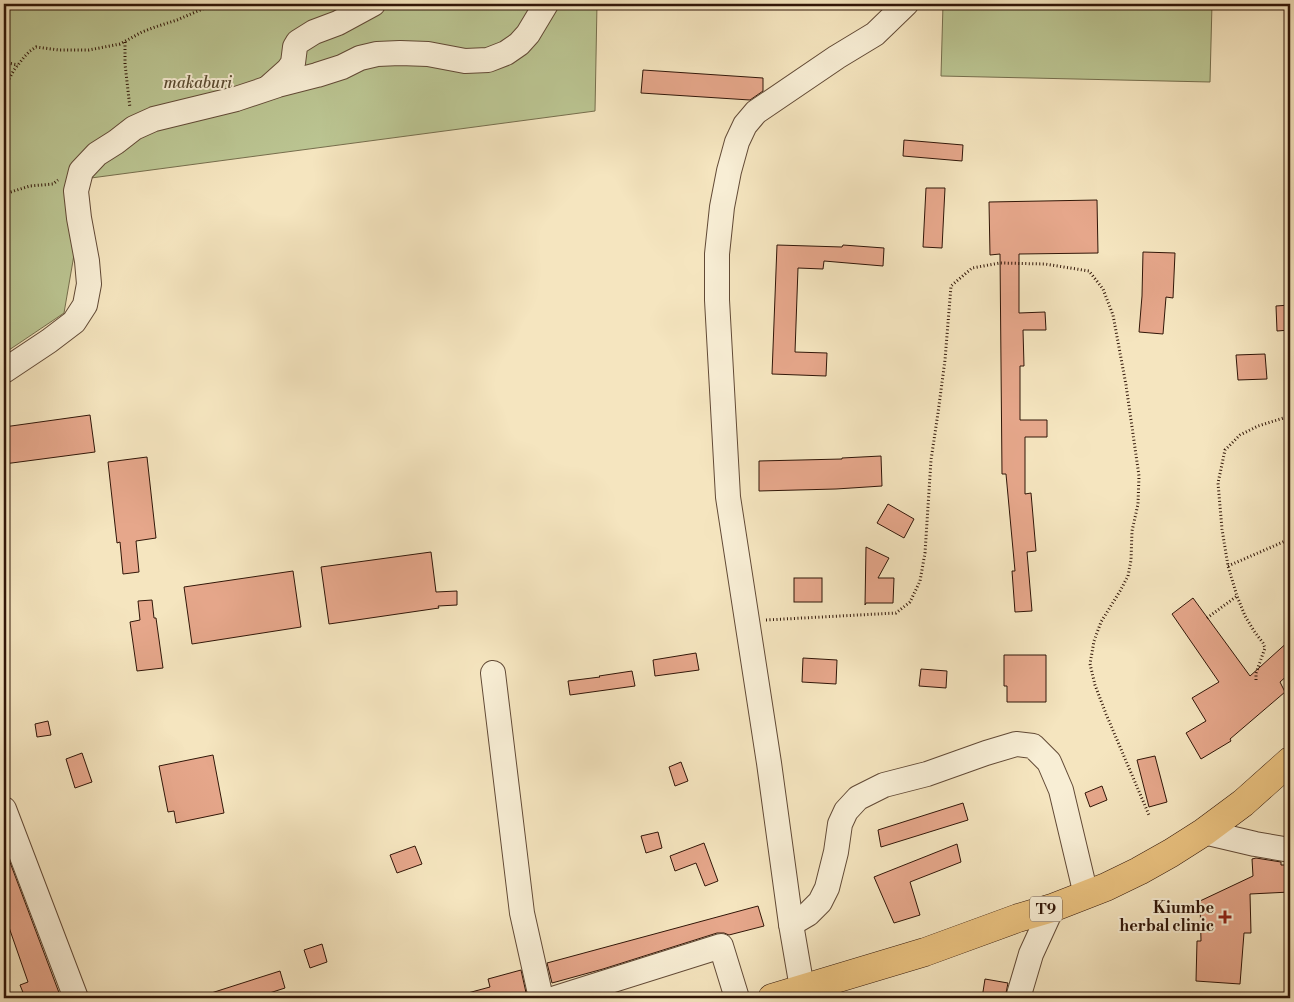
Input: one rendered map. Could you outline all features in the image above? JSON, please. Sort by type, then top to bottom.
[{"type":"highway","name":"T9","points":[[772,998],[925,952],[1018,918],[1052,908],[1106,887],[1171,854],[1204,832],[1243,803],[1290,762]]},
{"type":"street","points":[[266,89],[288,70],[293,63],[294,47],[298,42],[314,32],[338,23],[373,4]]},
{"type":"street","points":[[4,371],[74,322],[85,305],[88,284],[87,261],[76,191],[81,172],[97,154],[134,128],[154,119],[236,99],[317,75],[342,67],[360,58],[377,54],[428,54],[465,61],[488,60],[506,53],[519,44],[528,34],[546,4]]},
{"type":"street","points":[[802,988],[728,497],[717,300],[717,254],[722,207],[737,142],[745,125],[756,112],[874,34],[906,4]]},
{"type":"street","points":[[493,673],[522,913],[541,998]]},
{"type":"street","points":[[791,924],[808,914],[820,902],[836,852],[840,824],[846,810],[858,798],[884,785],[927,774],[1016,744],[1033,746],[1049,762],[1061,790],[1086,895]]},
{"type":"street","points":[[4,809],[76,998]]},
{"type":"street","points":[[1204,832],[1290,850]]},
{"type":"street","points":[[1018,998],[1031,954],[1052,908]]},
{"type":"street","points":[[556,998],[721,946],[737,998]]},
{"type":"path","points":[[4,88],[18,65],[36,47],[59,50],[90,50],[120,44],[142,32],[177,20],[214,4]]},
{"type":"path","points":[[125,41],[130,108],[134,128]]},
{"type":"path","points":[[4,62],[18,65]]},
{"type":"path","points":[[4,194],[30,186],[53,184],[65,175],[81,172]]},
{"type":"path","points":[[748,622],[896,613],[910,602],[920,581],[925,553],[931,460],[945,360],[951,286],[972,268],[1000,263],[1044,264],[1089,272],[1103,289],[1113,315],[1126,385],[1139,476],[1138,504],[1132,531],[1131,560],[1128,576],[1101,622],[1094,641],[1090,664],[1095,685],[1106,714],[1149,815]]},
{"type":"path","points":[[1256,680],[1256,673],[1265,648],[1245,616],[1228,566],[1218,484],[1225,450],[1240,435],[1258,426],[1290,416]]},
{"type":"path","points":[[1228,566],[1290,539]]},
{"type":"path","points":[[1207,618],[1237,596]]},
{"type":"green space","name":"makaburi","points":[[4,4],[597,4],[595,111],[91,178],[75,249],[64,313],[9,350],[4,349]]},
{"type":"green space","points":[[943,4],[1212,4],[1210,82],[941,76]]},
{"type":"building","points":[[643,70],[763,78],[763,91],[750,100],[641,93]]},
{"type":"building","points":[[904,140],[963,145],[962,161],[903,156]]},
{"type":"building","points":[[926,188],[945,188],[942,248],[923,247]]},
{"type":"building","points":[[1097,200],[1098,253],[1019,254],[1019,313],[1045,312],[1046,330],[1023,330],[1024,366],[1020,366],[1020,420],[1047,420],[1047,437],[1025,437],[1025,494],[1031,493],[1036,551],[1027,552],[1032,611],[1015,612],[1012,571],[1015,571],[1006,474],[1002,474],[1000,254],[990,255],[989,202]]},
{"type":"building","points":[[777,245],[842,247],[843,245],[884,248],[883,266],[824,261],[823,269],[798,268],[795,352],[827,353],[826,376],[772,374]]},
{"type":"building","points":[[1143,252],[1175,253],[1173,298],[1166,297],[1163,334],[1139,332]]},
{"type":"building","points":[[1290,305],[1290,330],[1277,331],[1276,306]]},
{"type":"building","points":[[1265,354],[1267,379],[1238,380],[1236,355]]},
{"type":"building","points":[[90,415],[95,452],[4,464],[4,427]]},
{"type":"building","points":[[881,456],[882,486],[759,491],[759,461]]},
{"type":"building","points":[[147,457],[156,538],[136,541],[139,572],[123,574],[120,542],[117,543],[108,462]]},
{"type":"building","points":[[888,504],[914,519],[904,538],[877,523]]},
{"type":"building","points":[[866,547],[889,558],[878,578],[894,578],[893,603],[866,603],[865,605]]},
{"type":"building","points":[[431,552],[436,592],[457,591],[457,605],[438,606],[439,608],[329,624],[321,567]]},
{"type":"building","points":[[293,571],[301,627],[192,644],[184,587]]},
{"type":"building","points":[[794,578],[822,578],[822,602],[794,602]]},
{"type":"building","points":[[1193,598],[1250,676],[1290,640],[1290,673],[1280,682],[1285,692],[1230,739],[1231,741],[1201,759],[1186,733],[1206,721],[1192,698],[1219,682],[1172,614]]},
{"type":"building","points":[[152,600],[163,668],[137,671],[130,622],[140,620],[138,601]]},
{"type":"building","points":[[696,653],[699,670],[655,676],[653,660]]},
{"type":"building","points":[[1004,655],[1046,655],[1046,702],[1007,702],[1007,686],[1004,686]]},
{"type":"building","points":[[803,658],[837,660],[836,684],[802,682]]},
{"type":"building","points":[[921,669],[947,671],[946,688],[919,686]]},
{"type":"building","points":[[632,671],[635,686],[570,695],[568,681]]},
{"type":"building","points":[[48,721],[51,735],[37,737],[35,724]]},
{"type":"building","points":[[82,753],[92,782],[75,788],[66,759]]},
{"type":"building","points":[[213,755],[224,813],[176,823],[174,811],[168,812],[159,766]]},
{"type":"building","points":[[1155,756],[1167,802],[1149,807],[1137,760]]},
{"type":"building","points":[[681,762],[688,781],[675,786],[669,767]]},
{"type":"building","points":[[1102,786],[1107,800],[1090,807],[1085,793]]},
{"type":"building","points":[[963,803],[968,820],[881,847],[878,830]]},
{"type":"building","points":[[658,832],[662,848],[646,853],[641,836]]},
{"type":"building","points":[[704,843],[718,881],[705,886],[696,863],[675,871],[670,856]]},
{"type":"building","points":[[957,844],[961,862],[910,882],[920,915],[894,923],[874,877]]},
{"type":"building","points":[[415,846],[422,864],[397,873],[390,855]]},
{"type":"building","points":[[4,849],[61,998],[21,998],[24,995],[20,985],[28,982],[4,913]]},
{"type":"building","points":[[1252,859],[1281,862],[1281,865],[1290,865],[1290,892],[1250,894],[1251,933],[1244,933],[1240,984],[1196,981],[1197,941],[1201,941],[1200,901],[1253,876]]},
{"type":"building","points":[[758,906],[764,926],[729,935],[717,933],[552,983],[547,963]]},
{"type":"building","points":[[322,944],[327,962],[310,968],[304,950]]},
{"type":"building","points":[[521,970],[527,997],[465,998],[464,994],[490,987],[488,979]]},
{"type":"building","points":[[280,971],[285,988],[254,998],[205,998],[205,995]]},
{"type":"building","points":[[985,979],[1008,983],[1005,998],[982,998]]},
{"type":"place","name":"Kiumbe herbal clinic","points":[[1225,917]]}]
